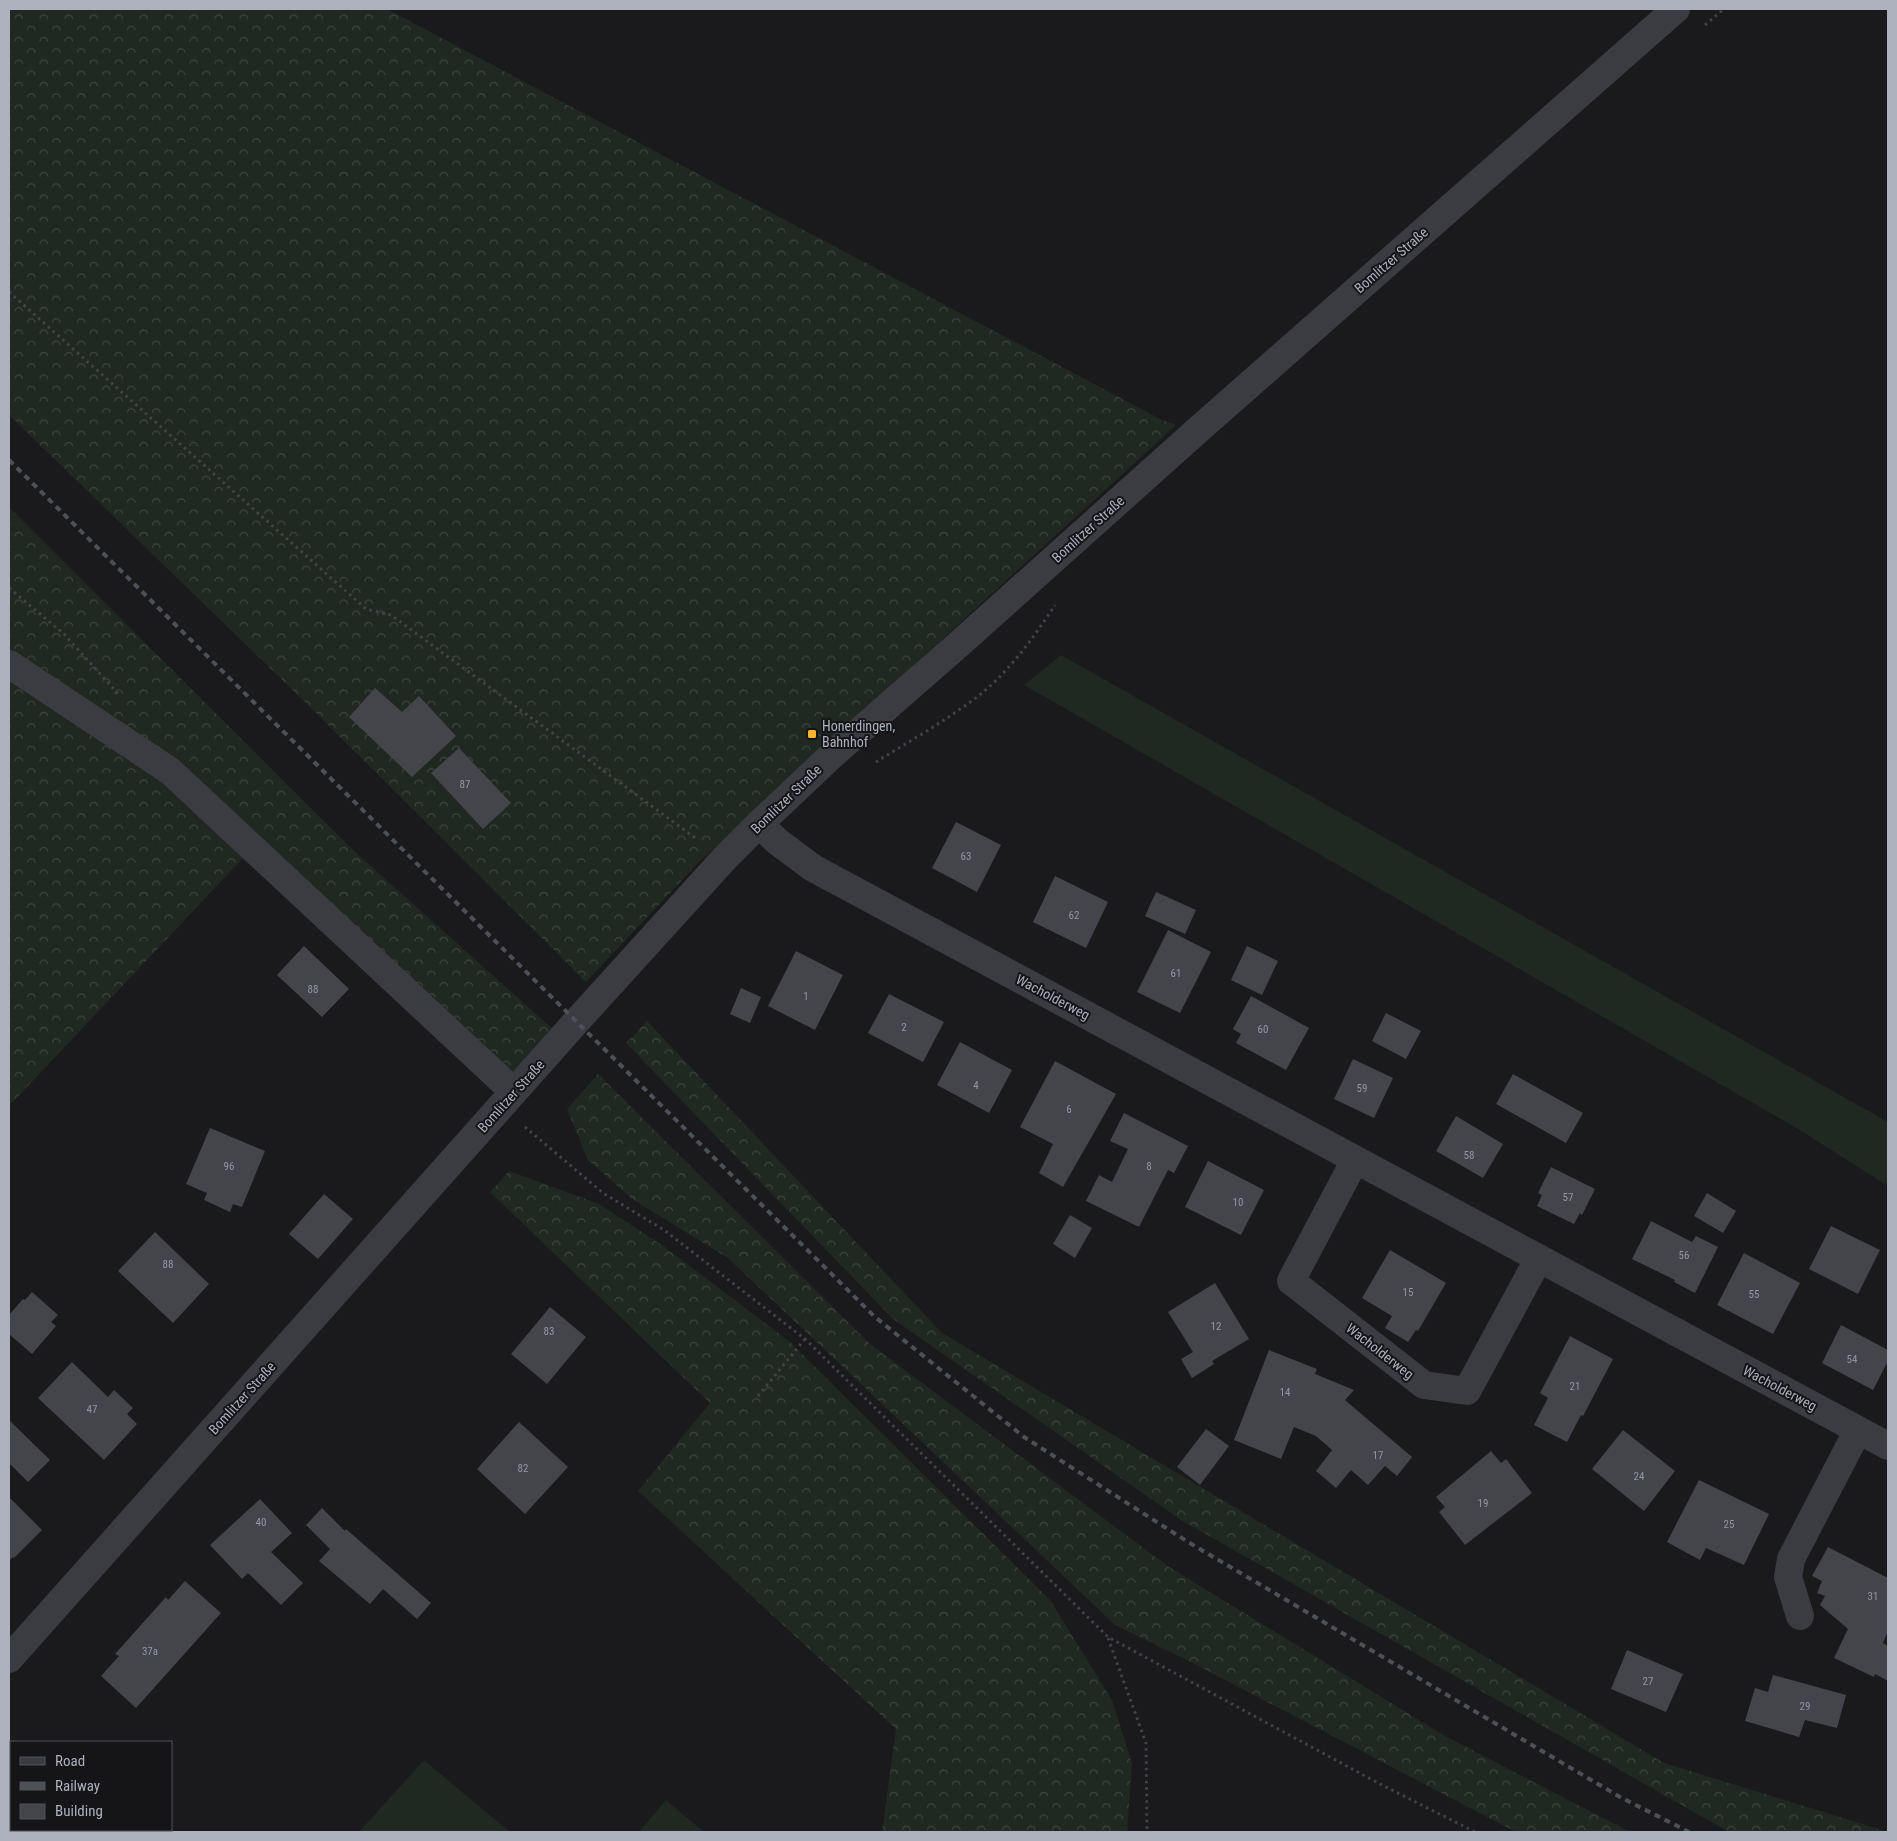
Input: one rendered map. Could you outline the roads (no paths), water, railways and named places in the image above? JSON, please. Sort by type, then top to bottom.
[{"type":"street","name":"Bomlitzer Straße","points":[[9,1659],[508,1099],[724,859],[759,824],[831,756],[1676,9]]},
{"type":"street","points":[[9,664],[170,771],[508,1099]]},
{"type":"street","name":"Wacholderweg","points":[[759,824],[778,842],[813,868],[1888,1446]]},
{"type":"street","name":"Wacholderweg","points":[[1355,1160],[1290,1281],[1424,1385],[1467,1391],[1539,1258]]},
{"type":"street","points":[[1800,1616],[1788,1577],[1791,1559],[1858,1430]]},
{"type":"railway","points":[[9,460],[875,1317],[1024,1437],[1188,1542],[1620,1797],[1689,1832]]},
{"type":"place","name":"Honerdingen, Bahnhof","points":[[812,734]]}]
